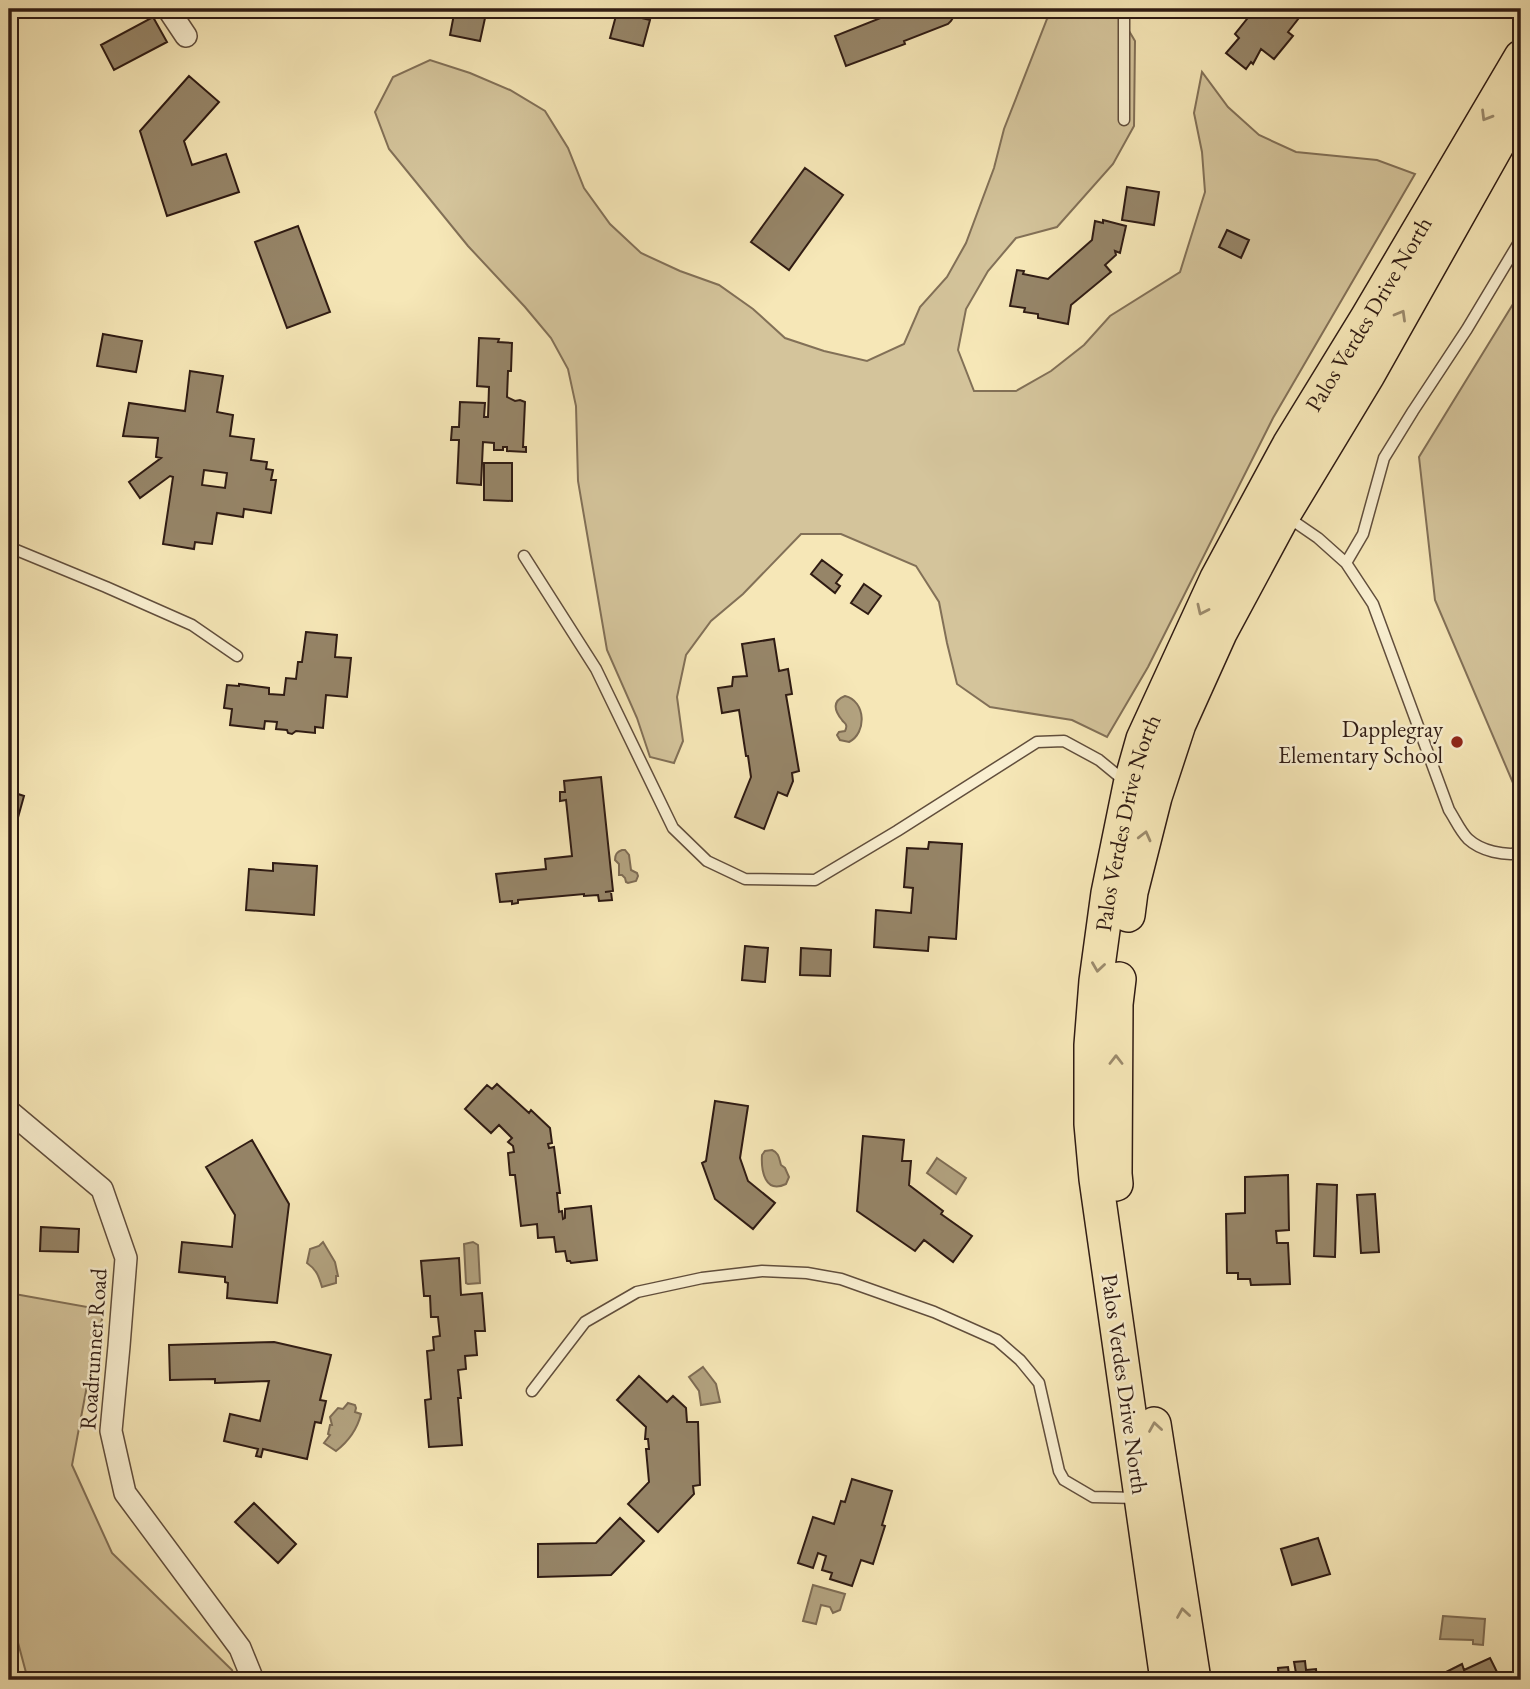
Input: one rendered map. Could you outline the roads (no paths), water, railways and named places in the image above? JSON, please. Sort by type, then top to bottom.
[{"type":"main road","name":"Palos Verdes Drive North","points":[[1142,791],[1148,728],[1216,578],[1289,445],[1521,57]]},
{"type":"main road","name":"Palos Verdes Drive North","points":[[1194,1680],[1154,1496],[1096,1179],[1091,1124],[1091,1045],[1096,981],[1108,893],[1142,791],[1179,724],[1245,583],[1368,374],[1521,103]]},
{"type":"main road","points":[[1216,578],[1243,549],[1284,514],[1289,477],[1358,361],[1367,318]]},
{"type":"main road","name":"Palos Verdes Drive North","points":[[1154,1496],[1167,1680]]},
{"type":"street","points":[[168,9],[186,36]]},
{"type":"street","name":"Roadrunner Road","points":[[9,1111],[102,1189],[126,1258],[111,1431],[125,1493],[240,1648],[253,1680]]},
{"type":"lane","points":[[1124,9],[1124,120]]},
{"type":"lane","points":[[1346,563],[1363,534],[1384,458],[1521,239]]},
{"type":"lane","points":[[1284,514],[1318,538],[1346,563],[1373,604],[1448,810],[1468,838],[1485,850],[1513,855],[1521,853]]},
{"type":"lane","points":[[9,547],[191,625],[236,656]]},
{"type":"lane","points":[[524,556],[596,669],[673,828],[707,861],[745,880],[815,880],[1037,742],[1064,741],[1099,760],[1142,791]]},
{"type":"lane","points":[[532,1391],[584,1322],[637,1292],[702,1278],[762,1271],[807,1273],[841,1279],[934,1312],[997,1340],[1020,1360],[1039,1383],[1059,1471],[1064,1480],[1093,1497],[1154,1496]]},
{"type":"place","name":"Dapplegray Elementary School","points":[[1457,742]]}]
